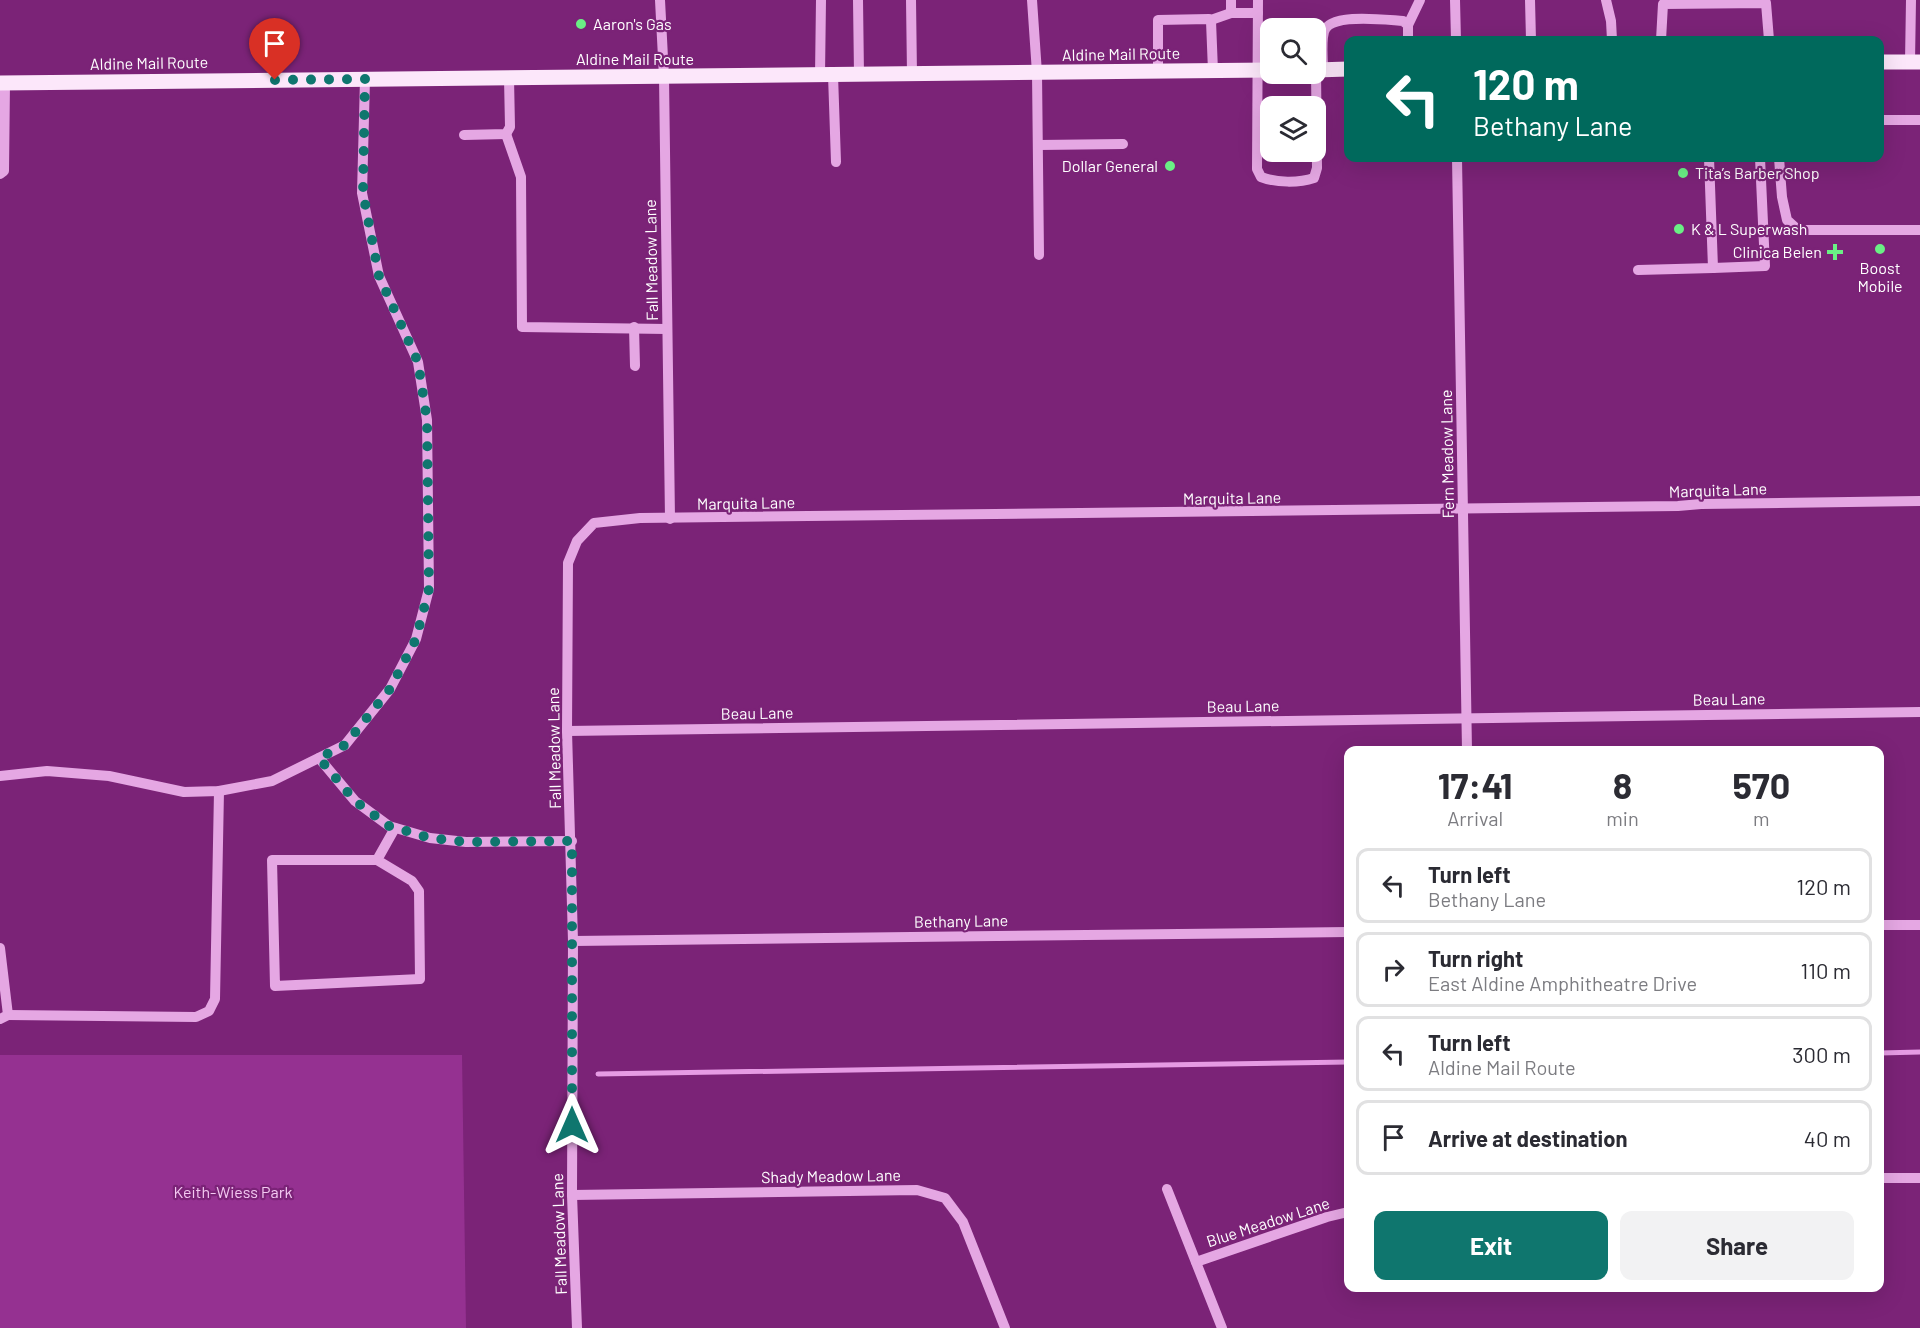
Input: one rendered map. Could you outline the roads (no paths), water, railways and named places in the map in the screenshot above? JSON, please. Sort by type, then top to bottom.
[{"type":"main road","points":[[1884,62],[1915,62]]},
{"type":"main road","points":[[1326,70],[1344,69]]},
{"type":"main road","name":"Aldine Mail Route","points":[[2,83],[1260,70]]},
{"type":"street","name":"Fall Meadow Lane","points":[[660,0],[664,77],[670,519]]},
{"type":"street","points":[[821,0],[836,162]]},
{"type":"street","points":[[858,0],[859,74]]},
{"type":"street","points":[[911,0],[912,74]]},
{"type":"street","points":[[1032,0],[1039,145],[1039,255]]},
{"type":"street","points":[[1231,0],[1231,13]]},
{"type":"street","points":[[1258,0],[1260,29]]},
{"type":"street","points":[[1408,36],[1408,25],[1420,0]]},
{"type":"street","points":[[1455,0],[1456,36]]},
{"type":"street","points":[[1530,0],[1531,36]]},
{"type":"street","points":[[1606,0],[1612,36]]},
{"type":"street","points":[[1911,0],[1915,62]]},
{"type":"street","points":[[1661,36],[1663,4],[1766,3],[1769,36]]},
{"type":"street","points":[[1158,71],[1158,20],[1210,20],[1231,13],[1258,13]]},
{"type":"street","points":[[1326,28],[1331,22],[1343,19],[1403,21],[1408,25]]},
{"type":"street","points":[[1210,20],[1213,71]]},
{"type":"street","points":[[506,134],[510,128],[509,78]]},
{"type":"street","points":[[0,776],[47,771],[109,776],[184,792],[219,792],[272,781],[345,745],[390,689],[416,639],[429,589],[427,420],[418,362],[379,276],[363,193],[365,79]]},
{"type":"street","points":[[0,174],[4,171],[2,83]]},
{"type":"street","points":[[1264,84],[1257,169],[1261,177],[1269,180],[1314,178],[1317,168],[1318,84]]},
{"type":"street","points":[[1884,120],[1920,120]]},
{"type":"street","points":[[464,135],[506,134]]},
{"type":"street","points":[[506,134],[521,177],[522,327],[667,329]]},
{"type":"street","points":[[1039,145],[1123,144]]},
{"type":"street","name":"Fern Meadow Lane","points":[[1457,162],[1467,746]]},
{"type":"street","points":[[1709,162],[1713,268]]},
{"type":"street","points":[[1638,270],[1765,266],[1760,162]]},
{"type":"street","points":[[1779,162],[1786,220],[1798,230],[1920,230]]},
{"type":"street","points":[[634,327],[635,366]]},
{"type":"street","name":"Marquita Lane","points":[[568,563],[577,541],[594,523],[640,518],[1463,510],[1920,501]]},
{"type":"street","name":"Fall Meadow Lane","points":[[568,563],[567,731],[572,841],[573,941],[572,1195],[577,1328]]},
{"type":"street","name":"Beau Lane","points":[[567,731],[1920,712]]},
{"type":"street","points":[[319,758],[355,801],[395,828],[430,838],[466,842],[572,841]]},
{"type":"street","points":[[0,948],[4,1017],[196,1017],[209,1011],[215,999],[219,792]]},
{"type":"street","points":[[376,860],[395,828]]},
{"type":"street","points":[[272,860],[376,860],[412,881],[419,891],[420,979],[275,986],[272,860]]},
{"type":"street","points":[[1884,926],[1920,925]]},
{"type":"street","name":"Bethany Lane","points":[[573,941],[1344,932]]},
{"type":"street","points":[[1884,1178],[1920,1178]]},
{"type":"street","points":[[1167,1189],[1222,1328]]},
{"type":"street","name":"Shady Meadow Lane","points":[[572,1195],[916,1190],[945,1198],[963,1222],[1005,1328]]},
{"type":"street","name":"Blue Meadow Lane","points":[[1196,1262],[1344,1213]]},
{"type":"waterway","points":[[1884,1053],[1920,1052]]},
{"type":"waterway","points":[[598,1074],[1344,1062]]},
{"type":"place","name":"Aaron's Gas","points":[[581,24]]},
{"type":"place","name":"Dollar General","points":[[1170,166]]},
{"type":"place","name":"Tita’s Barber Shop","points":[[1683,173]]},
{"type":"place","name":"K & L Superwash","points":[[1679,229]]},
{"type":"place","name":"Boost Mobile","points":[[1880,249]]},
{"type":"place","name":"Clinica Belen","points":[[1835,252]]},
{"type":"park label","name":"Keith-Wiess Park","points":[[233,1192]]}]
